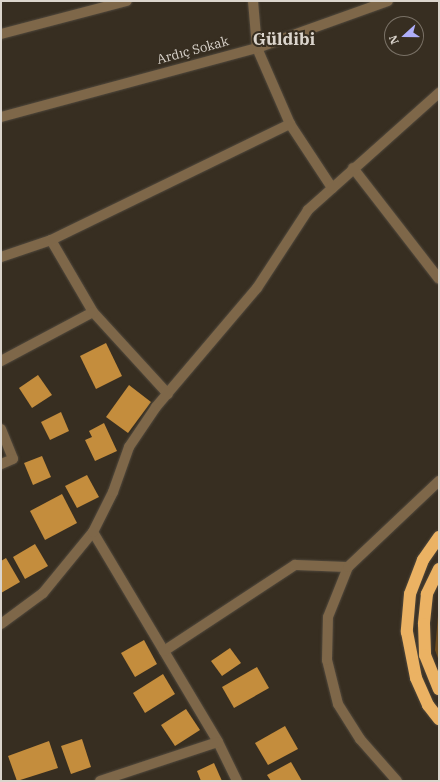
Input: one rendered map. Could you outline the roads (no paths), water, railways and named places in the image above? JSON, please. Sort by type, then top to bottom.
[{"type":"highway","points":[[439,537],[423,560],[410,594],[407,632],[409,655],[416,678],[428,705],[439,719]]},
{"type":"highway","points":[[439,569],[427,594],[424,624],[425,655],[439,689]]},
{"type":"street","points":[[1,34],[127,1]]},
{"type":"street","points":[[253,1],[257,48],[290,124],[332,188]]},
{"type":"street","name":"Ardıç Sokak","points":[[1,117],[257,48],[388,1]]},
{"type":"street","points":[[1,624],[43,593],[93,532],[113,492],[129,447],[168,394],[257,288],[308,210],[439,92]]},
{"type":"street","points":[[1,258],[51,240],[290,124]]},
{"type":"street","points":[[353,168],[439,279]]},
{"type":"street","points":[[51,240],[93,312],[168,394]]},
{"type":"street","points":[[1,361],[93,312]]},
{"type":"street","points":[[1,429],[13,459],[1,464]]},
{"type":"street","points":[[397,781],[360,739],[338,704],[327,660],[328,617],[348,567],[439,481]]},
{"type":"street","points":[[93,532],[218,742],[237,781]]},
{"type":"street","points":[[164,651],[295,565],[348,567]]},
{"type":"street","points":[[100,781],[218,742]]},
{"type":"district","name":"Güldibi","points":[[284,40]]}]
